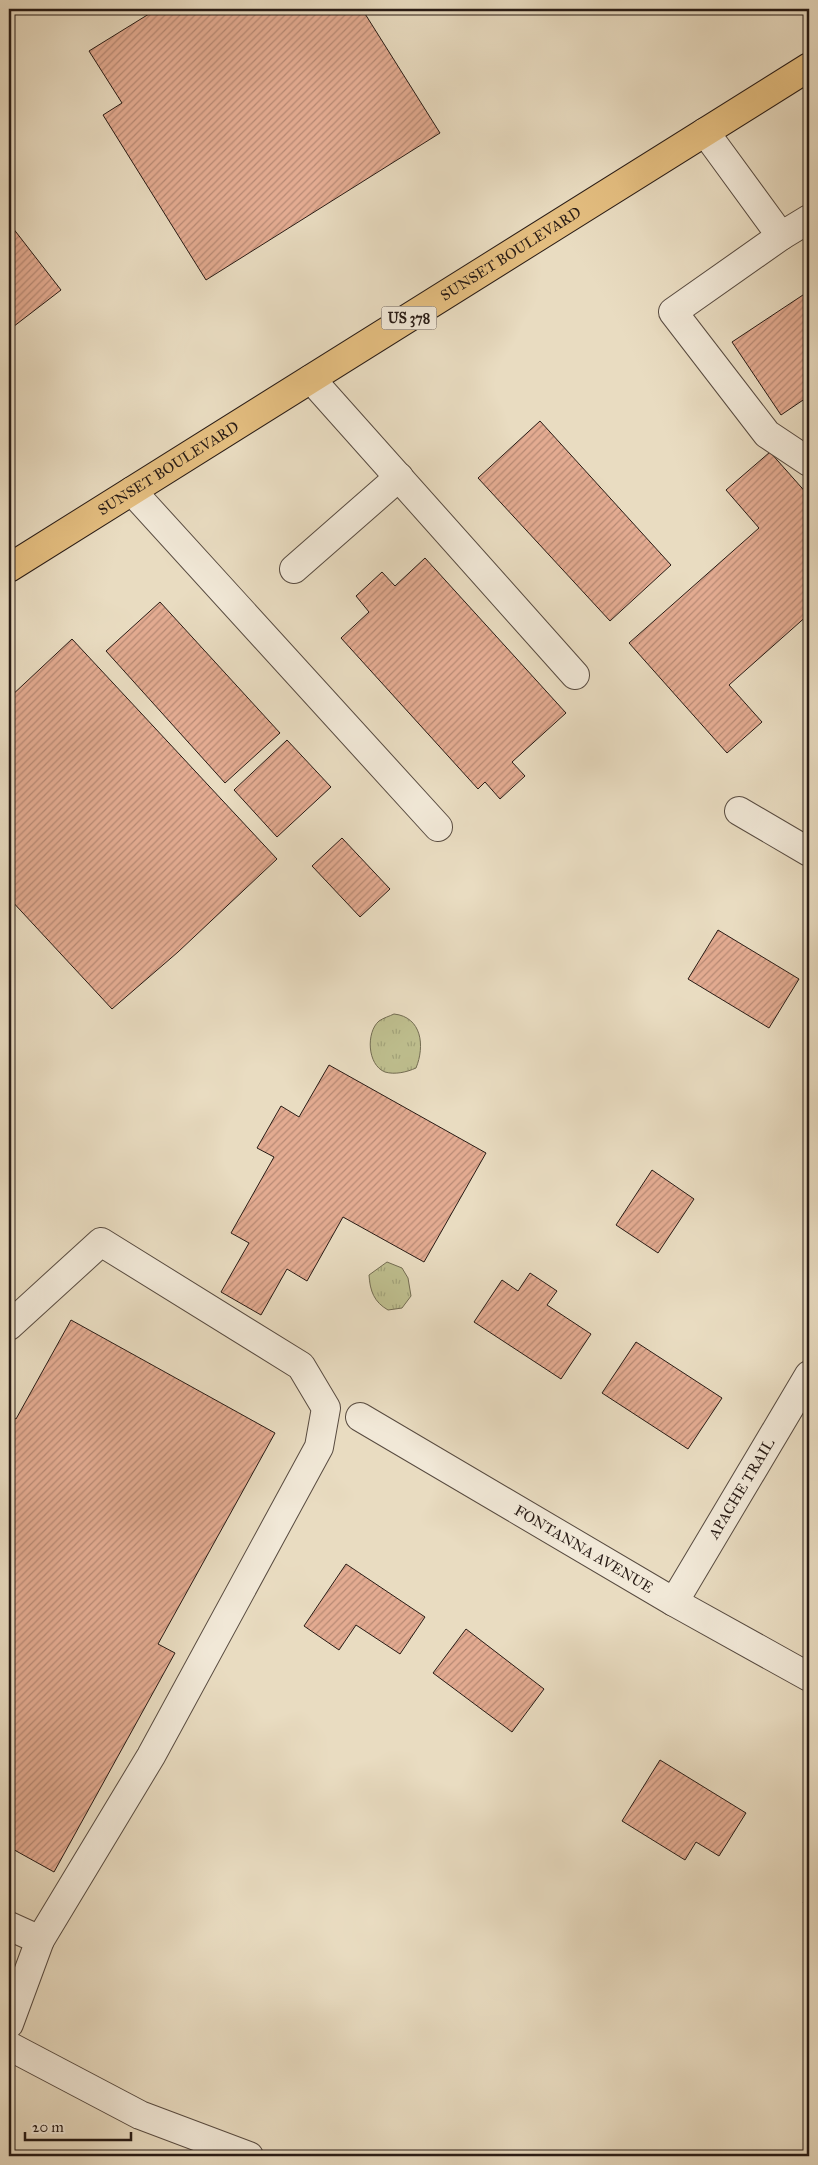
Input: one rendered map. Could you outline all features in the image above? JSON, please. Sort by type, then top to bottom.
[{"type":"main road","name":"SUNSET BOULEVARD","points":[[9,568],[809,68]]},
{"type":"street","points":[[705,132],[781,236]]},
{"type":"street","points":[[809,219],[781,236],[673,312],[768,434],[809,462]]},
{"type":"street","points":[[312,379],[575,675]]},
{"type":"street","points":[[294,569],[399,477]]},
{"type":"street","points":[[132,491],[438,827]]},
{"type":"street","points":[[739,811],[809,852]]},
{"type":"street","points":[[9,1326],[101,1242],[301,1366],[326,1408],[319,1447],[151,1756],[40,1940],[9,2024]]},
{"type":"street","name":"APACHE TRAIL","points":[[674,1602],[809,1375]]},
{"type":"street","name":"FONTANNA AVENUE","points":[[360,1417],[674,1602],[809,1677]]},
{"type":"street","points":[[9,1926],[40,1940]]},
{"type":"street","points":[[9,2046],[140,2115],[249,2156]]},
{"type":"green space","points":[[394,1014],[403,1016],[411,1021],[419,1034],[420,1051],[416,1068],[405,1072],[385,1072],[379,1068],[375,1063],[370,1048],[370,1040],[375,1026],[379,1021]]},
{"type":"green space","points":[[387,1262],[402,1268],[408,1278],[411,1296],[402,1308],[388,1310],[383,1307],[376,1300],[370,1286],[369,1275]]},
{"type":"building","points":[[157,9],[362,9],[440,133],[206,280],[103,115],[122,103],[89,51]]},
{"type":"building","points":[[9,223],[61,290],[9,330]]},
{"type":"building","points":[[809,291],[809,396],[781,415],[732,342]]},
{"type":"building","points":[[540,421],[671,565],[610,621],[478,478]]},
{"type":"building","points":[[770,452],[809,496],[809,614],[729,685],[762,722],[727,753],[629,643],[759,528],[726,490]]},
{"type":"building","points":[[425,558],[566,713],[512,762],[525,776],[500,799],[485,782],[478,789],[341,638],[369,612],[356,596],[382,572],[395,586]]},
{"type":"building","points":[[160,602],[280,733],[225,783],[106,651]]},
{"type":"building","points":[[72,639],[277,859],[178,952],[112,1009],[9,898],[9,698]]},
{"type":"building","points":[[287,740],[331,787],[277,837],[234,790]]},
{"type":"building","points":[[342,838],[390,889],[360,917],[312,866]]},
{"type":"building","points":[[718,930],[799,979],[769,1028],[688,979]]},
{"type":"building","points":[[329,1065],[486,1153],[424,1262],[343,1217],[307,1281],[287,1269],[261,1315],[221,1292],[249,1243],[231,1233],[274,1157],[257,1148],[281,1106],[299,1117]]},
{"type":"building","points":[[652,1170],[694,1199],[658,1253],[616,1225]]},
{"type":"building","points":[[530,1273],[557,1291],[547,1305],[591,1334],[561,1379],[474,1322],[502,1280],[518,1291]]},
{"type":"building","points":[[71,1320],[275,1433],[158,1644],[175,1653],[54,1872],[9,1847],[9,1415],[16,1419]]},
{"type":"building","points":[[636,1342],[722,1398],[688,1449],[602,1393]]},
{"type":"building","points":[[346,1564],[425,1617],[400,1654],[356,1625],[339,1650],[304,1626]]},
{"type":"building","points":[[466,1629],[544,1689],[512,1732],[433,1673]]},
{"type":"building","points":[[660,1760],[746,1813],[719,1856],[696,1842],[685,1860],[622,1821]]},
{"type":"building","points":[[809,1895],[809,1907],[803,1903]]}]
